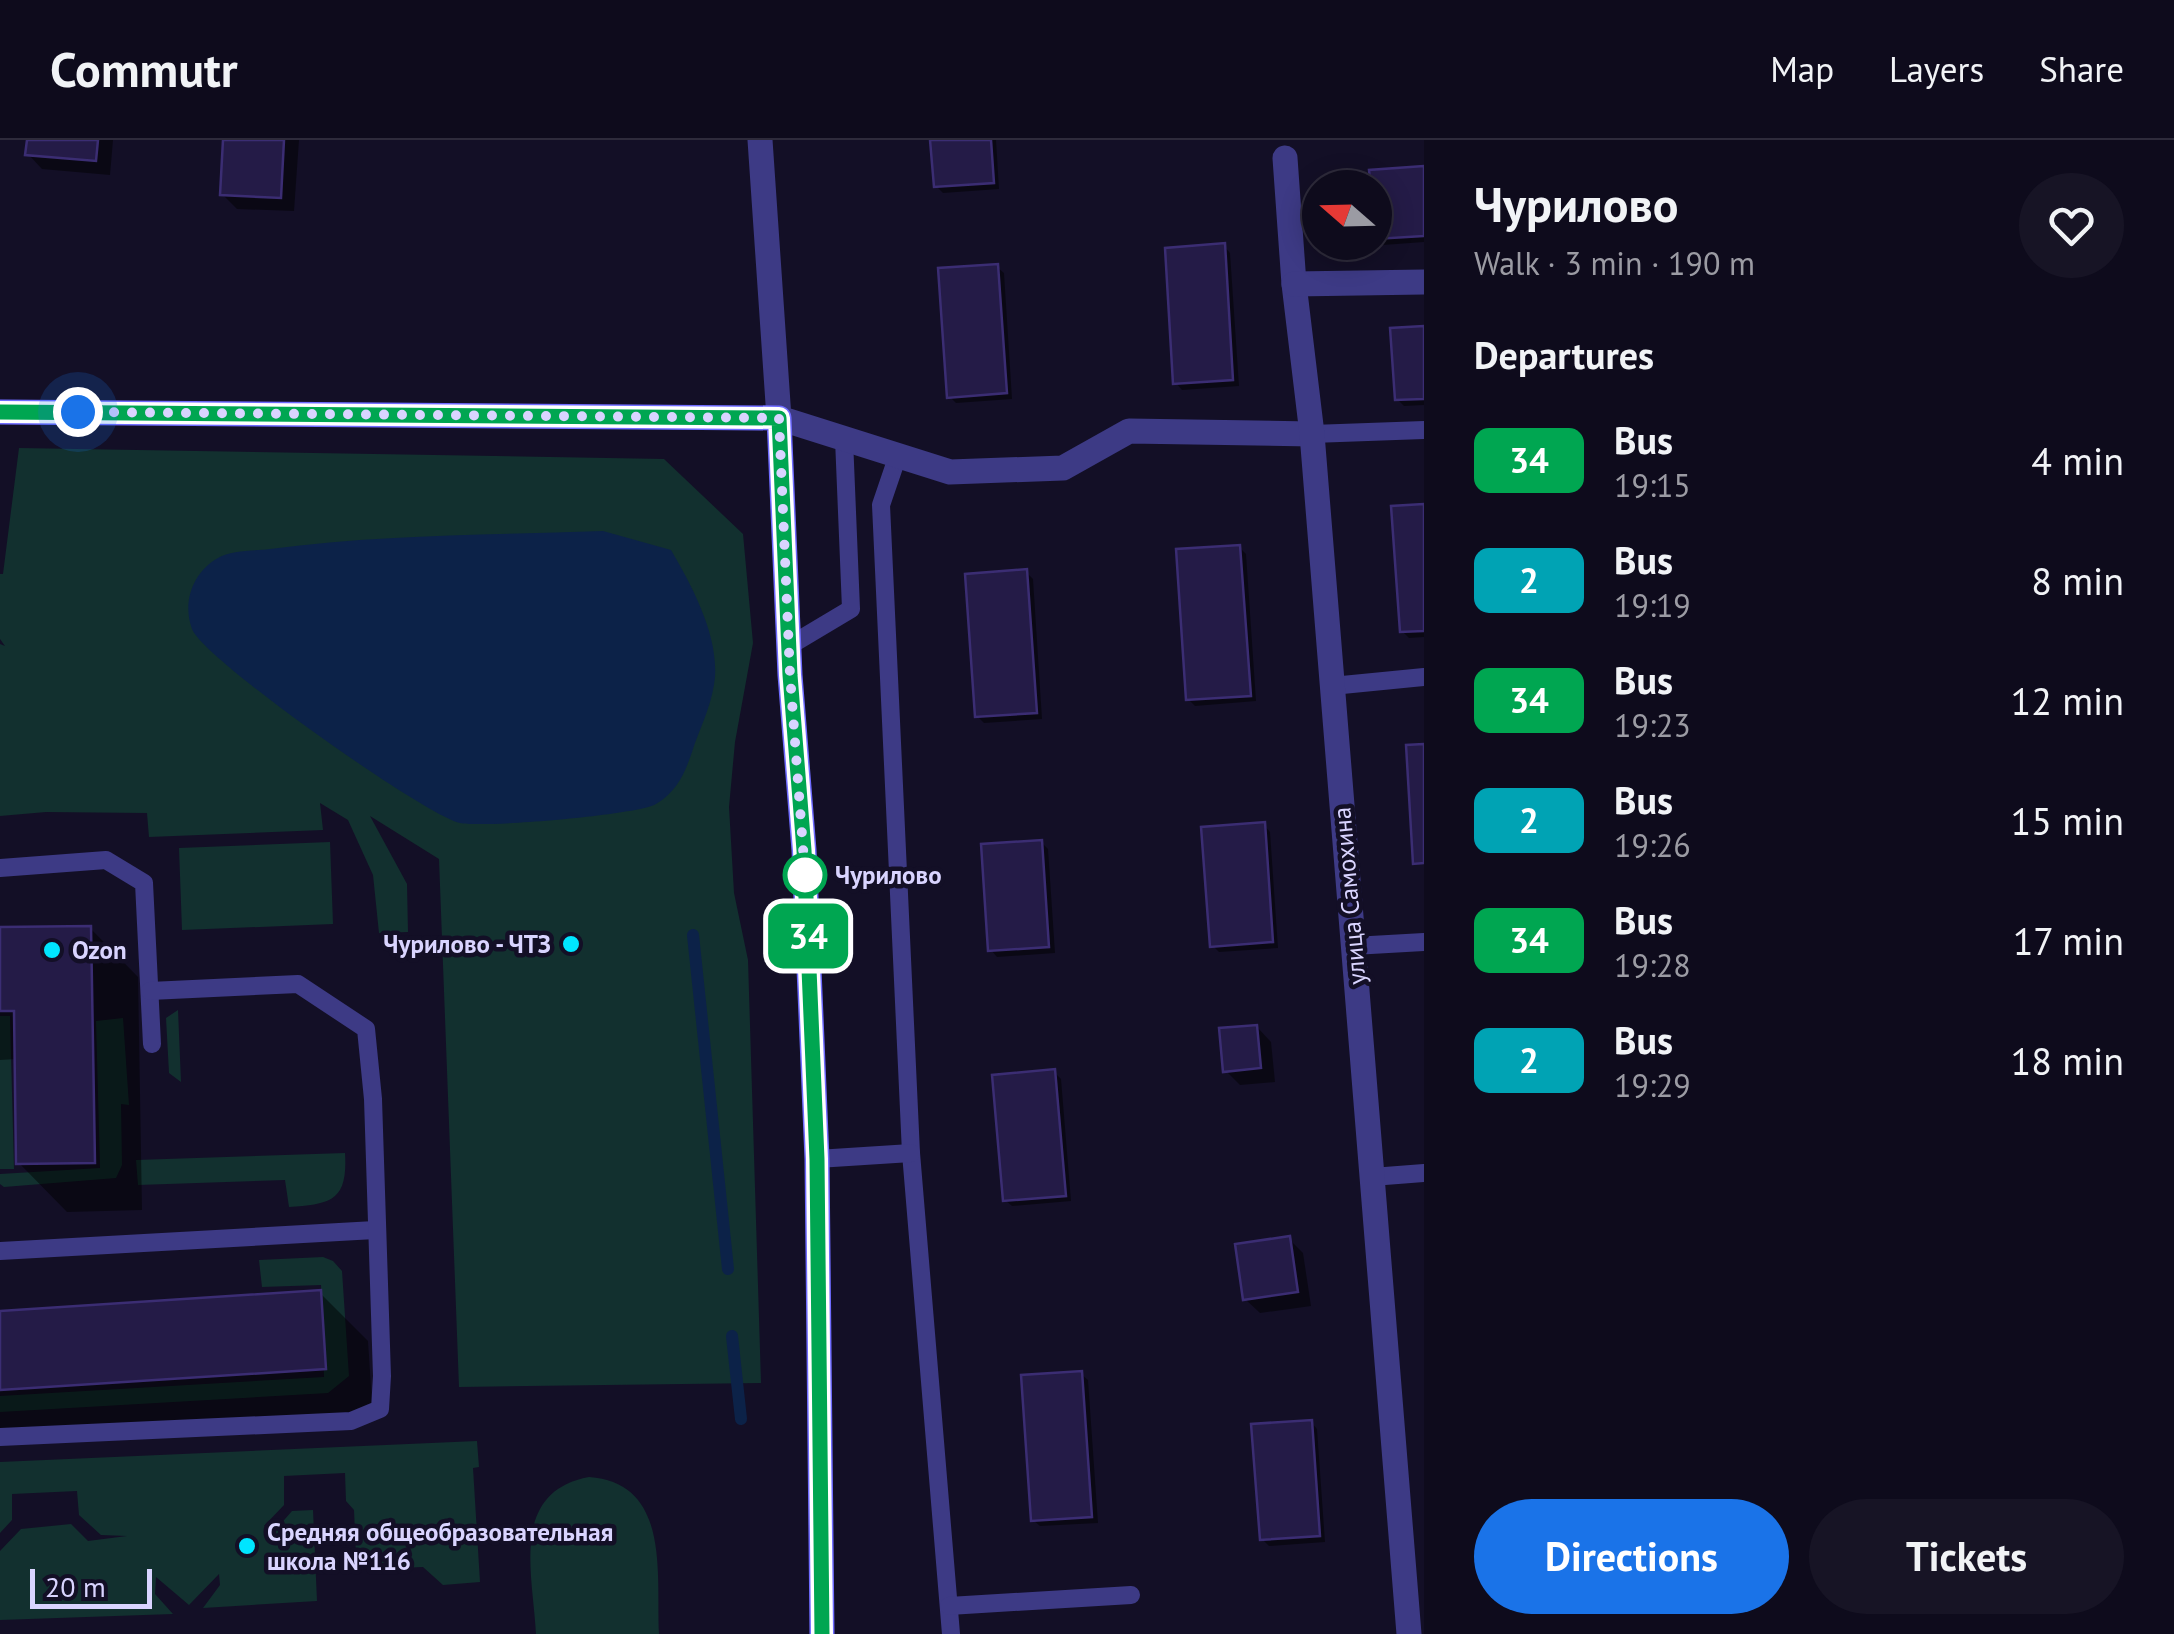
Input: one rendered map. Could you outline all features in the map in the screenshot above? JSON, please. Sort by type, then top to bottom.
[{"type":"street","points":[[760,140],[804,850],[817,1159],[822,1634]]},
{"type":"street","name":"улица Самохина","points":[[1285,158],[1294,284],[1312,434],[1410,1634]]},
{"type":"street","points":[[1294,284],[1424,282]]},
{"type":"street","points":[[0,412],[779,418],[950,472],[1063,468],[1129,431],[1312,434]]},
{"type":"lane","points":[[1312,434],[1424,430]]},
{"type":"lane","points":[[789,646],[852,608],[844,438]]},
{"type":"lane","points":[[898,455],[881,505],[911,1152],[952,1634]]},
{"type":"lane","points":[[1332,686],[1424,677]]},
{"type":"lane","points":[[0,868],[106,860],[144,883],[152,1044]]},
{"type":"lane","points":[[1353,946],[1424,942]]},
{"type":"lane","points":[[0,1436],[351,1421],[380,1409],[373,1099],[366,1029],[298,984],[150,991]]},
{"type":"lane","points":[[351,1098],[373,1099]]},
{"type":"lane","points":[[817,1159],[911,1152]]},
{"type":"lane","points":[[1372,1177],[1424,1173]]},
{"type":"lane","points":[[0,1251],[375,1230]]},
{"type":"lane","points":[[949,1606],[1131,1596]]},
{"type":"green space","points":[[19,448],[664,459],[743,534],[753,643],[735,742],[729,807],[734,893],[748,960],[761,1383],[459,1387],[439,859],[370,816],[407,884],[408,932],[379,933],[373,875],[348,820],[320,803],[323,830],[149,837],[147,813],[46,812],[0,816],[0,644],[5,646],[0,639],[0,574]]},
{"type":"green space","points":[[330,842],[333,924],[182,930],[179,848]]},
{"type":"green space","points":[[178,1010],[181,1082],[169,1073],[166,1018]]},
{"type":"green space","points":[[0,1016],[10,1016],[14,1169],[0,1169]]},
{"type":"green space","points":[[123,1018],[129,1105],[121,1104],[122,1165],[116,1178],[4,1187],[0,1174],[100,1168],[96,1021]]},
{"type":"green space","points":[[345,1153],[340,1190],[334,1197],[316,1204],[289,1207],[285,1180],[138,1185],[136,1160]]},
{"type":"green space","points":[[323,1257],[342,1271],[349,1376],[328,1393],[0,1412],[0,1396],[324,1377],[321,1285],[262,1287],[259,1260]]},
{"type":"green space","name":"Средняя общеобразовательная школа №116","points":[[477,1441],[479,1467],[473,1468],[480,1582],[443,1585],[423,1567],[372,1569],[356,1556],[354,1510],[346,1501],[345,1473],[284,1476],[284,1505],[264,1526],[278,1527],[292,1511],[313,1510],[317,1601],[203,1608],[220,1585],[219,1574],[189,1605],[156,1577],[155,1594],[173,1614],[0,1620],[0,1551],[21,1529],[71,1524],[88,1541],[127,1536],[101,1535],[79,1515],[77,1491],[12,1494],[12,1520],[0,1533],[0,1462]]},
{"type":"green space","points":[[589,1477],[615,1483],[634,1496],[646,1513],[657,1560],[659,1634],[536,1634],[530,1562],[536,1517],[547,1499],[564,1486]]},
{"type":"water","points":[[603,531],[671,550],[702,611],[715,661],[710,702],[685,769],[664,798],[643,808],[560,819],[460,823],[405,794],[273,702],[205,646],[189,619],[189,598],[196,579],[209,564],[230,554],[394,538]]},
{"type":"building","points":[[27,140],[98,140],[96,161],[25,155]]},
{"type":"building","points":[[223,140],[284,140],[281,198],[220,195]]},
{"type":"building","points":[[930,140],[991,140],[994,183],[934,187]]},
{"type":"building","points":[[1424,166],[1424,236],[1392,238],[1392,170],[1369,170]]},
{"type":"building","points":[[1225,243],[1233,380],[1173,384],[1165,248]]},
{"type":"building","points":[[998,264],[1007,393],[947,398],[938,268]]},
{"type":"building","points":[[1424,326],[1424,399],[1395,400],[1390,328]]},
{"type":"building","points":[[1424,504],[1424,631],[1400,632],[1391,506]]},
{"type":"building","points":[[1240,545],[1251,696],[1186,700],[1176,549]]},
{"type":"building","points":[[1027,569],[1037,713],[975,717],[965,574]]},
{"type":"building","points":[[1424,744],[1424,863],[1413,864],[1406,745]]},
{"type":"building","points":[[1265,822],[1273,942],[1210,947],[1201,827]]},
{"type":"building","points":[[1042,840],[1049,947],[988,951],[981,844]]},
{"type":"building","points":[[91,926],[95,1163],[16,1164],[14,1011],[0,1011],[0,927]]},
{"type":"building","points":[[1257,1025],[1261,1068],[1223,1072],[1219,1028]]},
{"type":"building","points":[[1055,1069],[1066,1196],[1003,1201],[992,1075]]},
{"type":"building","points":[[1290,1236],[1298,1292],[1243,1300],[1235,1244]]},
{"type":"building","points":[[321,1290],[326,1369],[0,1390],[0,1311]]},
{"type":"building","points":[[1082,1371],[1092,1517],[1031,1521],[1021,1375]]},
{"type":"building","points":[[1312,1420],[1320,1536],[1260,1540],[1251,1424]]},
{"type":"waterway","points":[[693,935],[728,1269]]},
{"type":"waterway","points":[[732,1336],[741,1419]]},
{"type":"bus line","name":"34","points":[[0,412],[779,418],[817,1159],[822,1634]]},
{"type":"place","name":"Чурилово","points":[[805,875]]},
{"type":"place","name":"Чурилово - ЧТЗ","points":[[571,944]]},
{"type":"place","name":"Ozon","points":[[52,950]]},
{"type":"place","name":"Средняя общеобразовательная школа №116","points":[[247,1546]]},
{"type":"route","points":[[78,412],[779,418],[790,675],[806,888],[805,875]]}]
